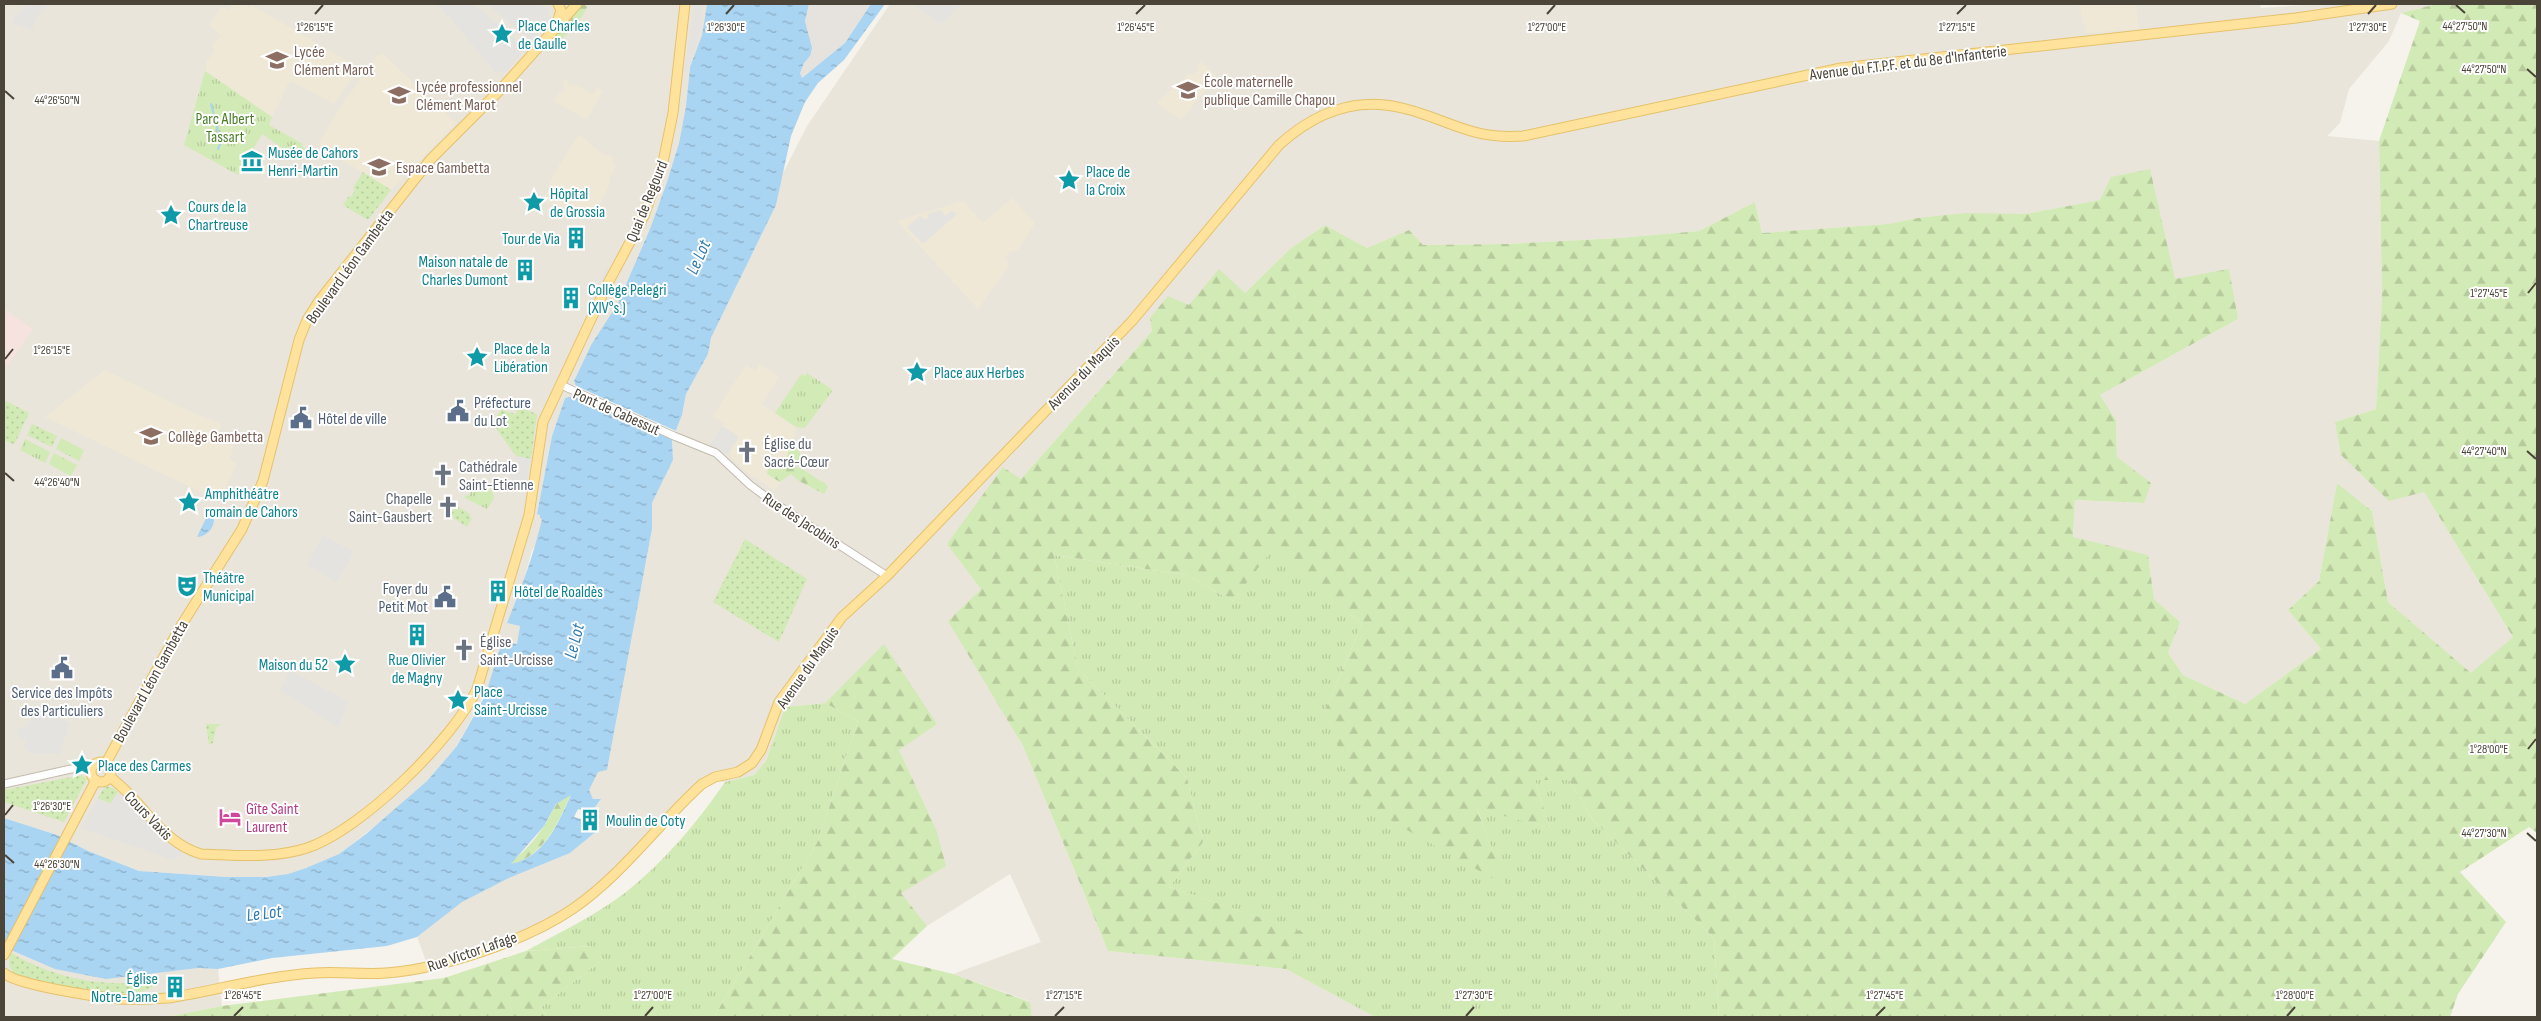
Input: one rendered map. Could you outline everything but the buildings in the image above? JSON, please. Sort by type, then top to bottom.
[{"type":"main road","points":[[555,28],[560,16],[558,4]]},
{"type":"main road","name":"Boulevard Léon Gambetta","points":[[106,763],[179,629],[242,529],[263,481],[286,386],[307,320],[319,301],[416,177],[497,93],[577,4]]},
{"type":"main road","name":"Quai de Regourd","points":[[190,851],[201,854],[278,855],[305,849],[330,838],[376,804],[412,770],[437,745],[472,699],[499,618],[529,515],[542,422],[564,387],[607,285],[641,222],[660,170],[673,113],[685,4]]},
{"type":"main road","name":"Avenue du F.T.P.F. et du 8e d'Infanterie","points":[[1496,138],[1523,136],[1841,68],[2296,18],[2392,4]]},
{"type":"main road","name":"Avenue du Maquis","points":[[738,772],[749,766],[757,757],[779,702],[828,634],[854,606],[887,576],[1132,321],[1259,167],[1298,128],[1317,116],[1336,110],[1380,104],[1402,108],[1471,133],[1496,138]]},
{"type":"main road","points":[[97,762],[106,763],[110,768],[110,777],[105,781],[96,780],[92,776],[91,769],[97,762]]},
{"type":"main road","name":"Rue Victor Lafage","points":[[4,973],[19,982],[113,998],[149,999],[313,973],[385,973],[418,970],[440,965],[486,949],[552,920],[574,908],[604,884],[702,784],[715,777],[738,772]]},
{"type":"main road","name":"Cours Vaxis","points":[[110,777],[165,834],[190,851]]},
{"type":"main road","points":[[5,953],[96,780]]},
{"type":"street","name":"Pont de Cabessut","points":[[564,387],[722,457]]},
{"type":"street","name":"Rue des Jacobins","points":[[722,457],[750,485],[773,502],[887,576]]},
{"type":"street","points":[[4,784],[71,769],[91,769]]},
{"type":"shaded area","points":[[4,4],[707,4],[702,35],[690,67],[686,106],[679,143],[650,230],[618,303],[591,345],[574,381],[576,386],[572,396],[565,398],[552,436],[537,514],[541,514],[542,519],[537,543],[532,550],[521,591],[508,623],[520,626],[517,645],[492,680],[457,746],[427,781],[387,817],[339,854],[306,868],[288,874],[266,877],[226,877],[139,871],[88,851],[57,835],[4,818]]},
{"type":"shaded area","points":[[28,4],[47,4],[46,10],[42,9],[41,14],[38,14],[32,30],[11,23],[24,5],[26,7]]},
{"type":"shaded area","name":"Lycée Clément Marot","points":[[233,4],[244,4],[250,8],[252,5],[359,68],[334,104],[290,80],[272,117],[205,71],[207,61],[215,50],[212,47],[221,35],[209,25],[222,7],[228,11]]},
{"type":"shaded area","points":[[436,4],[474,4],[526,48],[506,72],[495,72]]},
{"type":"shaded area","points":[[487,4],[539,4],[550,10],[548,15],[552,18],[531,41]]},
{"type":"shaded area","points":[[694,4],[703,4],[700,32],[688,72],[684,72]]},
{"type":"shaded area","points":[[809,4],[871,4],[845,43],[802,78],[800,73],[804,63],[810,56],[809,37],[805,21]]},
{"type":"shaded area","points":[[890,4],[2260,4],[2261,8],[2321,4],[2437,4],[2401,13],[2389,41],[2349,89],[2340,123],[2327,136],[2379,141],[2382,295],[2376,409],[2335,422],[2424,492],[2513,637],[2471,674],[2388,602],[2372,511],[2337,483],[2319,581],[2288,610],[2321,649],[2245,704],[2183,675],[2168,653],[2180,622],[2154,599],[2148,555],[2073,538],[2075,500],[2144,503],[2117,457],[2116,420],[2100,395],[2238,319],[2175,279],[2100,200],[2026,214],[1918,218],[1889,224],[1762,233],[1755,202],[1699,231],[1619,238],[1506,244],[1423,245],[1409,230],[1367,248],[1325,225],[1291,248],[1245,293],[1189,305],[1150,318],[1152,331],[1021,479],[1003,467],[981,589],[949,621],[1023,746],[1108,951],[1286,969],[1375,1017],[1032,1017],[1029,1001],[953,974],[1041,942],[1010,874],[927,926],[901,893],[936,829],[899,750],[884,645],[825,703],[785,707],[766,761],[754,775],[725,782],[714,781],[705,786],[603,891],[583,908],[556,924],[498,951],[430,972],[417,937],[461,902],[509,878],[570,853],[598,830],[588,826],[591,813],[601,800],[593,799],[588,790],[598,772],[607,770],[652,529],[652,503],[673,460],[672,440],[682,415],[686,394],[708,354],[711,338],[776,205],[782,175],[807,126]]},
{"type":"shaded area","points":[[914,4],[961,4],[944,22],[939,24]]},
{"type":"shaded area","points":[[2079,4],[2136,4],[2139,29],[2086,33]]},
{"type":"shaded area","name":"Lycée Clément Marot","points":[[383,54],[456,123],[391,190],[318,145],[340,107],[378,55]]},
{"type":"shaded area","name":"École maternelle publique Camille Chapou","points":[[1202,62],[1217,77],[1181,120],[1157,103],[1189,73],[1192,75],[1199,70],[1197,67]]},
{"type":"shaded area","points":[[563,79],[568,80],[567,84],[579,86],[593,94],[597,88],[603,91],[587,119],[555,102],[558,94],[564,91]]},
{"type":"shaded area","points":[[579,134],[598,151],[614,158],[613,164],[616,166],[608,181],[610,182],[601,202],[589,210],[586,217],[544,201],[552,177]]},
{"type":"shaded area","points":[[1012,198],[1035,223],[1018,250],[1009,252],[1005,258],[1010,264],[978,309],[897,221],[963,201],[983,223]]},
{"type":"shaded area","points":[[941,210],[945,216],[952,211],[957,214],[923,244],[907,227],[920,216],[923,219],[928,218],[927,214]]},
{"type":"shaded area","points":[[607,267],[611,270],[593,303],[589,301]]},
{"type":"shaded area","points":[[4,309],[33,329],[4,370]]},
{"type":"shaded area","points":[[760,364],[779,377],[762,404],[796,427],[789,472],[774,491],[756,477],[751,476],[731,457],[732,455],[729,453],[739,437],[722,426],[724,423],[713,416],[746,365],[756,371]]},
{"type":"shaded area","name":"Collège Gambetta","points":[[105,370],[193,413],[221,424],[218,437],[227,440],[229,432],[231,433],[228,444],[234,446],[229,460],[237,463],[219,501],[45,417]]},
{"type":"shaded area","points":[[722,426],[739,437],[727,455],[710,445]]},
{"type":"shaded area","points":[[516,456],[531,459],[527,482],[510,479],[509,477]]},
{"type":"shaded area","points":[[323,535],[354,552],[337,582],[307,565]]},
{"type":"shaded area","points":[[290,670],[349,702],[338,727],[280,691]]},
{"type":"shaded area","points":[[35,709],[70,723],[59,755],[51,753],[34,755],[24,748],[26,741],[16,735],[20,727],[27,727]]},
{"type":"shaded area","points":[[118,792],[183,854],[173,860],[81,828],[98,798],[110,804]]},
{"type":"shaded area","points":[[4,947],[162,971],[198,968],[218,969],[222,1006],[166,1017],[4,1017]]},
{"type":"green space","points":[[579,4],[584,4],[587,7],[585,11],[565,36],[551,47],[546,43]]},
{"type":"green space","points":[[2437,4],[2537,4],[2537,833],[2529,827],[2460,872],[2506,922],[2458,994],[2450,1017],[1719,1017],[1714,938],[1592,819],[1569,780],[1535,780],[1550,828],[1477,809],[1506,886],[1354,800],[1326,708],[1362,624],[1271,551],[1233,601],[1186,575],[1054,555],[1078,669],[1187,778],[1203,842],[1169,887],[1306,933],[1286,969],[1108,951],[1023,746],[948,621],[981,589],[947,544],[1003,467],[1021,479],[1152,331],[1150,318],[1168,296],[1189,305],[1219,269],[1245,293],[1291,248],[1325,225],[1367,248],[1409,230],[1423,245],[1506,244],[1619,238],[1699,231],[1755,202],[1762,233],[1888,224],[1918,218],[1966,213],[2026,214],[2100,200],[2111,177],[2150,169],[2175,279],[2229,269],[2238,319],[2100,395],[2116,420],[2117,457],[2151,483],[2144,503],[2075,500],[2073,537],[2148,555],[2154,599],[2180,622],[2168,653],[2183,675],[2245,704],[2321,649],[2288,610],[2319,581],[2337,483],[2372,511],[2388,602],[2471,673],[2513,637],[2424,492],[2389,501],[2341,455],[2335,422],[2376,409],[2382,295],[2379,141],[2420,21],[2401,13]]},
{"type":"green space","name":"Parc Albert Tassart","points":[[205,71],[272,117],[269,125],[303,144],[302,146],[307,150],[301,161],[262,134],[238,175],[184,145]]},
{"type":"green space","points":[[363,172],[391,190],[368,220],[343,205],[349,196],[351,197],[355,190],[353,188]]},
{"type":"green space","points":[[807,373],[833,390],[805,428],[796,427],[775,413],[801,374],[805,376]]},
{"type":"green space","points":[[4,400],[29,413],[15,443],[12,444],[4,440]]},
{"type":"green space","points":[[518,407],[537,414],[531,459],[516,456],[492,423],[501,410],[516,414]]},
{"type":"green space","points":[[32,424],[57,436],[52,447],[27,435]]},
{"type":"green space","points":[[61,438],[84,450],[79,461],[56,449]]},
{"type":"green space","points":[[25,439],[50,452],[45,463],[20,450]]},
{"type":"green space","points":[[796,447],[799,448],[801,460],[795,463],[794,467],[802,469],[825,483],[828,487],[824,494],[799,481],[791,474],[780,482],[767,474],[770,460],[786,460],[789,450]]},
{"type":"green space","points":[[54,453],[77,465],[71,476],[49,464]]},
{"type":"green space","points":[[473,480],[493,492],[494,498],[487,509],[465,498],[465,495],[469,496],[471,492]]},
{"type":"green space","points":[[455,505],[470,514],[469,516],[472,518],[467,527],[449,515]]},
{"type":"green space","points":[[745,539],[807,579],[779,642],[713,602]]},
{"type":"green space","points":[[1271,550],[1362,624],[1326,708],[1505,886],[1477,808],[1550,828],[1535,780],[1569,780],[1592,819],[1714,938],[1719,1017],[1375,1017],[1286,969],[1305,933],[1169,887],[1203,842],[1187,778],[1078,669],[1054,555],[1186,575],[1233,601]]},
{"type":"green space","points":[[884,644],[937,724],[899,750],[936,829],[946,866],[901,893],[927,926],[892,959],[953,974],[1030,1002],[1032,1017],[714,1017],[818,841],[858,721],[825,703]]},
{"type":"green space","points":[[825,703],[858,721],[818,841],[714,1017],[547,1017],[540,1008],[603,959],[590,946],[526,951],[589,917],[625,893],[679,841],[725,782],[754,775],[766,761],[785,707]]},
{"type":"green space","points":[[206,724],[222,724],[216,727],[213,743],[209,745]]},
{"type":"green space","points":[[82,775],[87,779],[64,822],[4,802],[4,790]]},
{"type":"green space","points":[[105,786],[113,788],[118,792],[110,804],[98,798]]},
{"type":"green space","points":[[571,794],[549,837],[533,854],[511,865],[512,861],[525,850],[537,835],[557,803]]},
{"type":"green space","points":[[591,946],[603,959],[540,1008],[547,1017],[166,1017],[222,1006],[444,978],[526,951]]},
{"type":"green space","points":[[11,953],[45,969],[80,979],[117,983],[154,981],[155,984],[146,990],[132,993],[113,993],[32,980],[13,973],[9,964]]},
{"type":"water","name":"Le Lot","points":[[707,4],[809,4],[805,21],[812,48],[810,56],[804,63],[800,73],[802,78],[845,43],[871,4],[885,4],[844,60],[818,83],[805,102],[791,136],[776,205],[711,338],[708,354],[686,394],[682,415],[672,440],[673,460],[652,503],[652,529],[607,770],[598,772],[589,790],[593,799],[601,799],[591,813],[578,809],[574,817],[590,822],[589,826],[598,830],[570,853],[509,878],[462,902],[417,937],[387,946],[272,958],[218,969],[198,968],[106,979],[55,969],[4,947],[4,818],[57,835],[88,851],[139,871],[226,877],[266,877],[288,874],[339,854],[366,834],[427,781],[457,746],[485,696],[502,642],[517,644],[520,626],[507,623],[527,571],[542,519],[537,514],[552,436],[565,398],[572,396],[576,386],[574,381],[591,345],[618,303],[650,229],[679,143],[686,106],[690,67],[702,35]],"holes":[[[571,795],[549,837],[533,854],[511,864],[544,826],[556,804]]]},
{"type":"water","points":[[210,510],[213,514],[214,523],[210,531],[197,537]]},
{"type":"pier","points":[[574,385],[676,431],[673,440],[570,394]]},
{"type":"waterway","points":[[211,104],[221,142],[218,149]]},
{"type":"place","name":"Place Charles de Gaulle","points":[[502,34]]},
{"type":"place","name":"Lycée Clément Marot","points":[[277,60]]},
{"type":"place","name":"École maternelle publique Camille Chapou","points":[[1188,90]]},
{"type":"place","name":"Lycée professionnel Clément Marot","points":[[399,95]]},
{"type":"place","name":"Musée de Cahors Henri-Martin","points":[[252,161]]},
{"type":"place","name":"Espace Gambetta","points":[[379,167]]},
{"type":"place","name":"Place de la Croix","points":[[1069,180]]},
{"type":"place","name":"Hôpital de Grossia","points":[[534,202]]},
{"type":"place","name":"Cours de la Chartreuse","points":[[171,215]]},
{"type":"place","name":"Tour de Via","points":[[576,238]]},
{"type":"place","name":"Maison natale de Charles Dumont","points":[[525,270]]},
{"type":"place","name":"Collège Pelegri (XIV°s.)","points":[[571,298]]},
{"type":"place","name":"Place de la Libération","points":[[477,357]]},
{"type":"place","name":"Place aux Herbes","points":[[917,372]]},
{"type":"place","name":"Préfecture du Lot","points":[[458,411]]},
{"type":"place","name":"Hôtel de ville","points":[[301,418]]},
{"type":"place","name":"Collège Gambetta","points":[[151,436]]},
{"type":"place","name":"Église du Sacré-Cœur","points":[[747,452]]},
{"type":"place","name":"Cathédrale Saint-Etienne","points":[[443,475]]},
{"type":"place","name":"Amphithéâtre romain de Cahors","points":[[189,502]]},
{"type":"place","name":"Chapelle Saint-Gausbert","points":[[448,507]]},
{"type":"place","name":"Théâtre Municipal","points":[[187,586]]},
{"type":"place","name":"Hôtel de Roaldès","points":[[498,591]]},
{"type":"place","name":"Foyer du Petit Mot","points":[[445,597]]},
{"type":"place","name":"Rue Olivier de Magny","points":[[417,635]]},
{"type":"place","name":"Église Saint-Urcisse","points":[[464,650]]},
{"type":"place","name":"Maison du 52","points":[[345,664]]},
{"type":"place","name":"Service des Impôts des Particuliers","points":[[62,668]]},
{"type":"place","name":"Place Saint-Urcisse","points":[[458,700]]},
{"type":"place","name":"Place des Carmes","points":[[82,765]]},
{"type":"place","name":"Gîte Saint Laurent","points":[[230,817]]},
{"type":"place","name":"Moulin de Coty","points":[[590,820]]},
{"type":"place","name":"Église Notre-Dame","points":[[175,987]]}]
